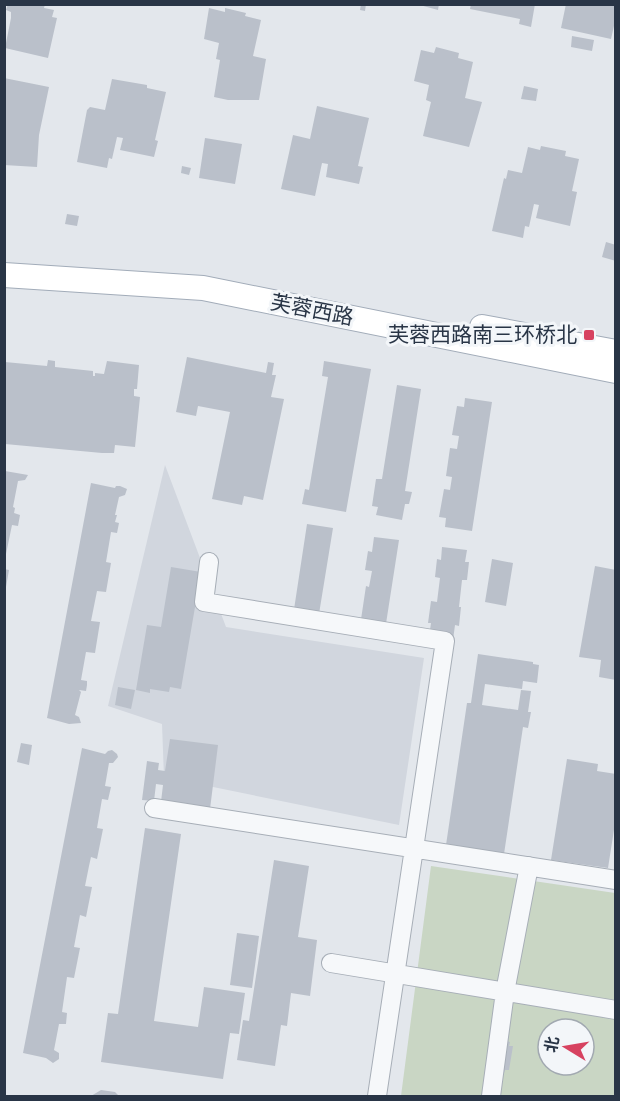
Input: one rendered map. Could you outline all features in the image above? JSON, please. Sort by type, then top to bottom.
[{"type":"main road","name":"芙蓉西路","points":[[4,260],[208,274],[615,352]]},
{"type":"main road","name":"芙蓉西路","points":[[4,275],[203,288],[615,370]]},
{"type":"lane","points":[[209,562],[204,602],[445,642],[377,1096]]},
{"type":"lane","points":[[154,808],[615,880]]},
{"type":"lane","points":[[491,1096],[505,993],[530,866]]},
{"type":"lane","points":[[331,963],[615,1010]]},
{"type":"shaded area","points":[[165,465],[226,627],[424,658],[399,825],[164,777],[162,724],[108,706]]},
{"type":"green space","points":[[431,866],[615,893],[615,1096],[401,1096]]},
{"type":"building","points":[[8,4],[45,4],[44,8],[54,10],[52,17],[57,18],[48,58],[5,48],[11,18],[11,12],[6,10]]},
{"type":"building","points":[[361,4],[366,4],[365,11],[360,10]]},
{"type":"building","points":[[416,4],[439,4],[438,10]]},
{"type":"building","points":[[471,4],[535,4],[531,27],[519,24],[520,19],[470,9]]},
{"type":"building","points":[[566,4],[616,4],[616,17],[611,39],[561,28]]},
{"type":"building","points":[[209,8],[225,12],[225,8],[246,13],[245,16],[261,20],[253,56],[266,59],[259,100],[228,100],[214,97],[220,60],[216,59],[219,43],[204,39]]},
{"type":"building","points":[[572,36],[594,40],[592,51],[571,47]]},
{"type":"building","points":[[436,47],[459,53],[458,58],[473,62],[465,98],[482,102],[469,147],[423,136],[431,102],[426,100],[429,85],[414,81],[421,50],[434,53]]},
{"type":"building","points":[[4,78],[49,87],[39,135],[37,167],[4,165]]},
{"type":"building","points":[[112,79],[147,85],[147,88],[166,92],[155,140],[158,141],[154,157],[120,150],[123,138],[117,137],[112,159],[109,158],[107,168],[77,162],[87,110],[90,107],[105,110]]},
{"type":"building","points":[[524,86],[538,89],[536,101],[521,99]]},
{"type":"building","points":[[317,106],[369,118],[358,166],[363,167],[359,184],[326,177],[328,164],[322,163],[315,196],[281,189],[293,135],[310,139]]},
{"type":"building","points":[[205,138],[242,144],[235,184],[199,178]]},
{"type":"building","points":[[541,146],[566,151],[565,156],[579,159],[572,191],[577,192],[570,226],[536,218],[539,205],[534,204],[529,227],[525,226],[523,238],[492,231],[504,178],[506,179],[508,170],[522,173],[528,147],[540,150]]},
{"type":"building","points":[[182,166],[191,168],[189,175],[181,173]]},
{"type":"building","points":[[67,214],[79,216],[77,226],[65,224]]},
{"type":"building","points":[[606,242],[616,245],[616,261],[602,257]]},
{"type":"building","points":[[187,357],[266,373],[268,362],[274,363],[272,375],[276,375],[271,397],[284,399],[263,500],[244,496],[242,505],[212,499],[230,412],[198,406],[196,416],[176,412]]},
{"type":"building","points":[[48,360],[55,361],[55,367],[93,371],[93,376],[95,373],[104,374],[107,361],[139,365],[137,389],[134,389],[134,396],[140,397],[135,447],[115,445],[114,453],[102,453],[5,444],[5,362],[47,366]]},
{"type":"building","points":[[324,361],[371,369],[346,512],[302,504],[305,489],[309,490],[328,377],[322,376]]},
{"type":"building","points":[[397,385],[421,389],[405,491],[412,492],[409,504],[405,504],[402,520],[376,515],[378,507],[372,506],[376,479],[382,479]]},
{"type":"building","points":[[465,398],[492,402],[472,531],[445,527],[446,518],[439,517],[444,489],[450,490],[452,477],[446,476],[450,448],[457,449],[459,436],[452,435],[457,406],[464,407]]},
{"type":"building","points":[[5,471],[28,475],[25,480],[18,481],[13,507],[15,508],[14,513],[20,515],[18,526],[12,525],[6,554]]},
{"type":"building","points":[[91,483],[115,488],[120,486],[127,489],[125,495],[119,497],[115,515],[117,515],[115,522],[119,523],[117,533],[111,532],[106,562],[111,563],[106,592],[97,591],[91,621],[100,622],[95,653],[86,652],[81,680],[87,681],[86,691],[79,690],[81,692],[75,715],[79,717],[81,723],[69,724],[47,718]]},
{"type":"building","points":[[307,524],[333,528],[318,620],[293,616]]},
{"type":"building","points":[[374,537],[399,540],[385,630],[360,626],[366,586],[369,587],[372,571],[365,570],[368,551],[372,552]]},
{"type":"building","points":[[442,547],[467,550],[465,562],[469,562],[467,580],[462,580],[459,626],[455,625],[453,640],[429,637],[431,601],[437,602],[440,578],[435,577],[437,559],[441,560]]},
{"type":"building","points":[[492,559],[513,563],[506,606],[485,602]]},
{"type":"building","points":[[595,566],[616,570],[616,680],[599,677],[601,660],[579,657]]},
{"type":"building","points":[[171,567],[201,572],[181,689],[170,687],[169,692],[150,689],[150,693],[136,690],[147,625],[161,627]]},
{"type":"building","points":[[4,569],[9,570],[6,587],[4,587]]},
{"type":"building","points":[[478,654],[533,662],[539,665],[537,683],[523,681],[522,689],[485,684],[482,705],[518,710],[521,690],[531,691],[528,712],[531,712],[528,728],[523,727],[504,854],[446,845],[467,703],[471,703]]},
{"type":"building","points":[[118,687],[135,690],[131,709],[115,705]]},
{"type":"building","points":[[170,739],[218,745],[209,817],[160,810],[163,785],[156,784],[154,801],[142,800],[147,761],[159,763],[158,770],[165,771]]},
{"type":"building","points":[[21,743],[32,745],[29,765],[17,762]]},
{"type":"building","points":[[82,748],[105,754],[112,750],[118,757],[113,763],[109,763],[105,786],[111,787],[108,800],[102,799],[97,828],[103,829],[97,859],[91,857],[89,866],[85,886],[92,887],[86,917],[80,915],[74,947],[80,948],[74,978],[67,977],[62,1012],[67,1013],[66,1024],[59,1024],[54,1050],[59,1053],[59,1059],[53,1063],[46,1058],[23,1053]]},
{"type":"building","points":[[567,759],[598,764],[597,771],[616,774],[616,817],[608,868],[551,860]]},
{"type":"building","points":[[145,828],[181,834],[154,1021],[198,1027],[204,987],[245,993],[239,1034],[230,1033],[223,1079],[101,1062],[108,1013],[118,1014]]},
{"type":"building","points":[[274,860],[309,866],[298,937],[317,940],[310,996],[291,993],[287,1026],[281,1025],[275,1066],[237,1060],[243,1020],[249,1021]]},
{"type":"building","points":[[237,933],[259,936],[252,988],[230,985]]},
{"type":"building","points":[[506,1041],[510,1042],[509,1046],[513,1046],[509,1070],[505,1070],[504,1073],[500,1072]]},
{"type":"building","points":[[101,1090],[115,1092],[119,1096],[91,1096]]},
{"type":"place","name":"芙蓉西路南三环桥北","points":[[589,335]]}]
